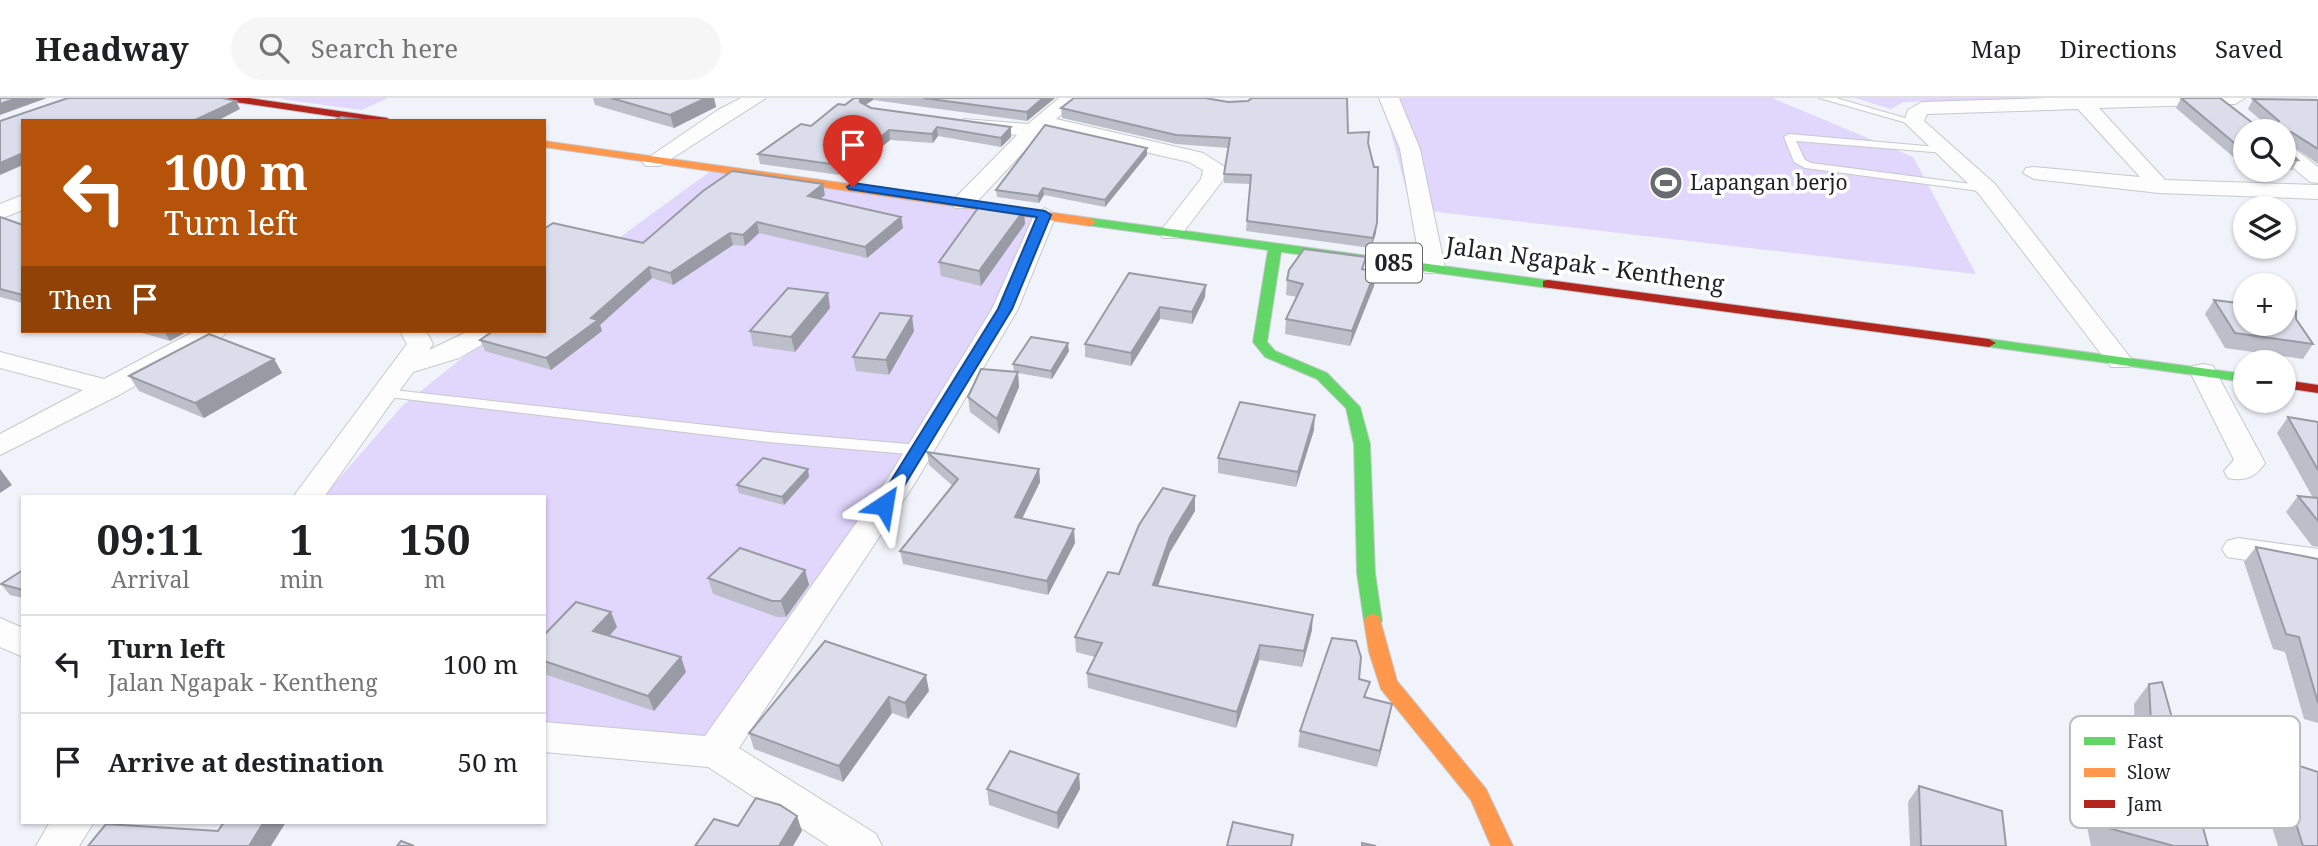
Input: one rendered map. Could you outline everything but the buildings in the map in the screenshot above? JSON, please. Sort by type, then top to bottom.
[{"type":"main road","points":[[229,98],[270,101],[375,119]]},
{"type":"main road","name":"Jalan Ngapak - Kentheng","points":[[546,144],[653,162],[798,178],[1171,233],[2233,376]]},
{"type":"main road","points":[[1275,247],[1260,342],[1270,354],[1322,376],[1353,407],[1362,444],[1366,573],[1378,652],[1388,684],[1479,794],[1502,846]]},
{"type":"main road","points":[[2296,386],[2318,389]]},
{"type":"street","points":[[653,162],[725,114],[756,98]]},
{"type":"street","points":[[963,203],[1037,127],[1071,98]]},
{"type":"street","points":[[1389,98],[1410,149],[1433,268]]},
{"type":"street","points":[[2120,361],[1987,189],[1914,122],[1915,114],[1922,108],[2218,98],[2237,106]]},
{"type":"street","points":[[2083,102],[2159,186]]},
{"type":"street","points":[[953,120],[1037,127],[1196,157],[1214,167],[1212,180],[1171,233]]},
{"type":"street","points":[[2296,160],[2318,177]]},
{"type":"street","points":[[2034,173],[2159,186],[2318,192]]},
{"type":"street","points":[[0,212],[21,203]]},
{"type":"street","points":[[715,752],[808,619],[920,450],[1005,309],[1045,215]]},
{"type":"street","points":[[1,445],[210,333]]},
{"type":"street","points":[[309,495],[406,366],[420,344],[413,333]]},
{"type":"street","points":[[406,366],[450,352],[484,333]]},
{"type":"street","points":[[0,360],[109,389]]},
{"type":"street","points":[[2203,372],[2250,463],[2239,471]]},
{"type":"street","points":[[2238,548],[2318,560]]},
{"type":"street","points":[[0,631],[21,643]]},
{"type":"street","points":[[546,737],[715,752],[862,846]]},
{"type":"street","points":[[56,846],[72,824]]},
{"type":"lane","points":[[1824,98],[1914,122]]},
{"type":"lane","points":[[1945,150],[1789,136],[1800,162],[1809,166],[1987,189]]},
{"type":"lane","points":[[385,393],[768,437],[920,450]]},
{"type":"shaded area","points":[[388,98],[361,110],[281,99]]},
{"type":"shaded area","name":"Lapangan berjo","points":[[1382,98],[1772,98],[1913,157],[1976,274],[1411,209]]},
{"type":"shaded area","points":[[1855,98],[2055,98],[1903,102],[1891,109]]},
{"type":"shaded area","points":[[712,170],[1045,215],[1005,309],[715,752],[546,742],[546,495],[325,495],[402,406],[493,333],[546,333],[546,328],[586,262]]},
{"type":"traffic: fast","points":[[1090,222],[1548,284]]},
{"type":"traffic: fast","points":[[1275,247],[1260,342],[1270,354],[1322,376],[1353,407],[1362,444],[1366,573],[1373,621]]},
{"type":"traffic: fast","points":[[1989,343],[2233,376]]},
{"type":"traffic: slow","points":[[546,144],[1090,222]]},
{"type":"traffic: slow","points":[[1373,621],[1378,652],[1388,684],[1479,795],[1502,846]]},
{"type":"traffic: jam","points":[[228,98],[373,119]]},
{"type":"traffic: jam","points":[[1548,284],[1989,343]]},
{"type":"traffic: jam","points":[[2296,386],[2318,389]]},
{"type":"place","name":"Lapangan berjo","points":[[1666,183]]},
{"type":"route","points":[[853,187],[1045,215],[1005,309],[884,505]]}]
